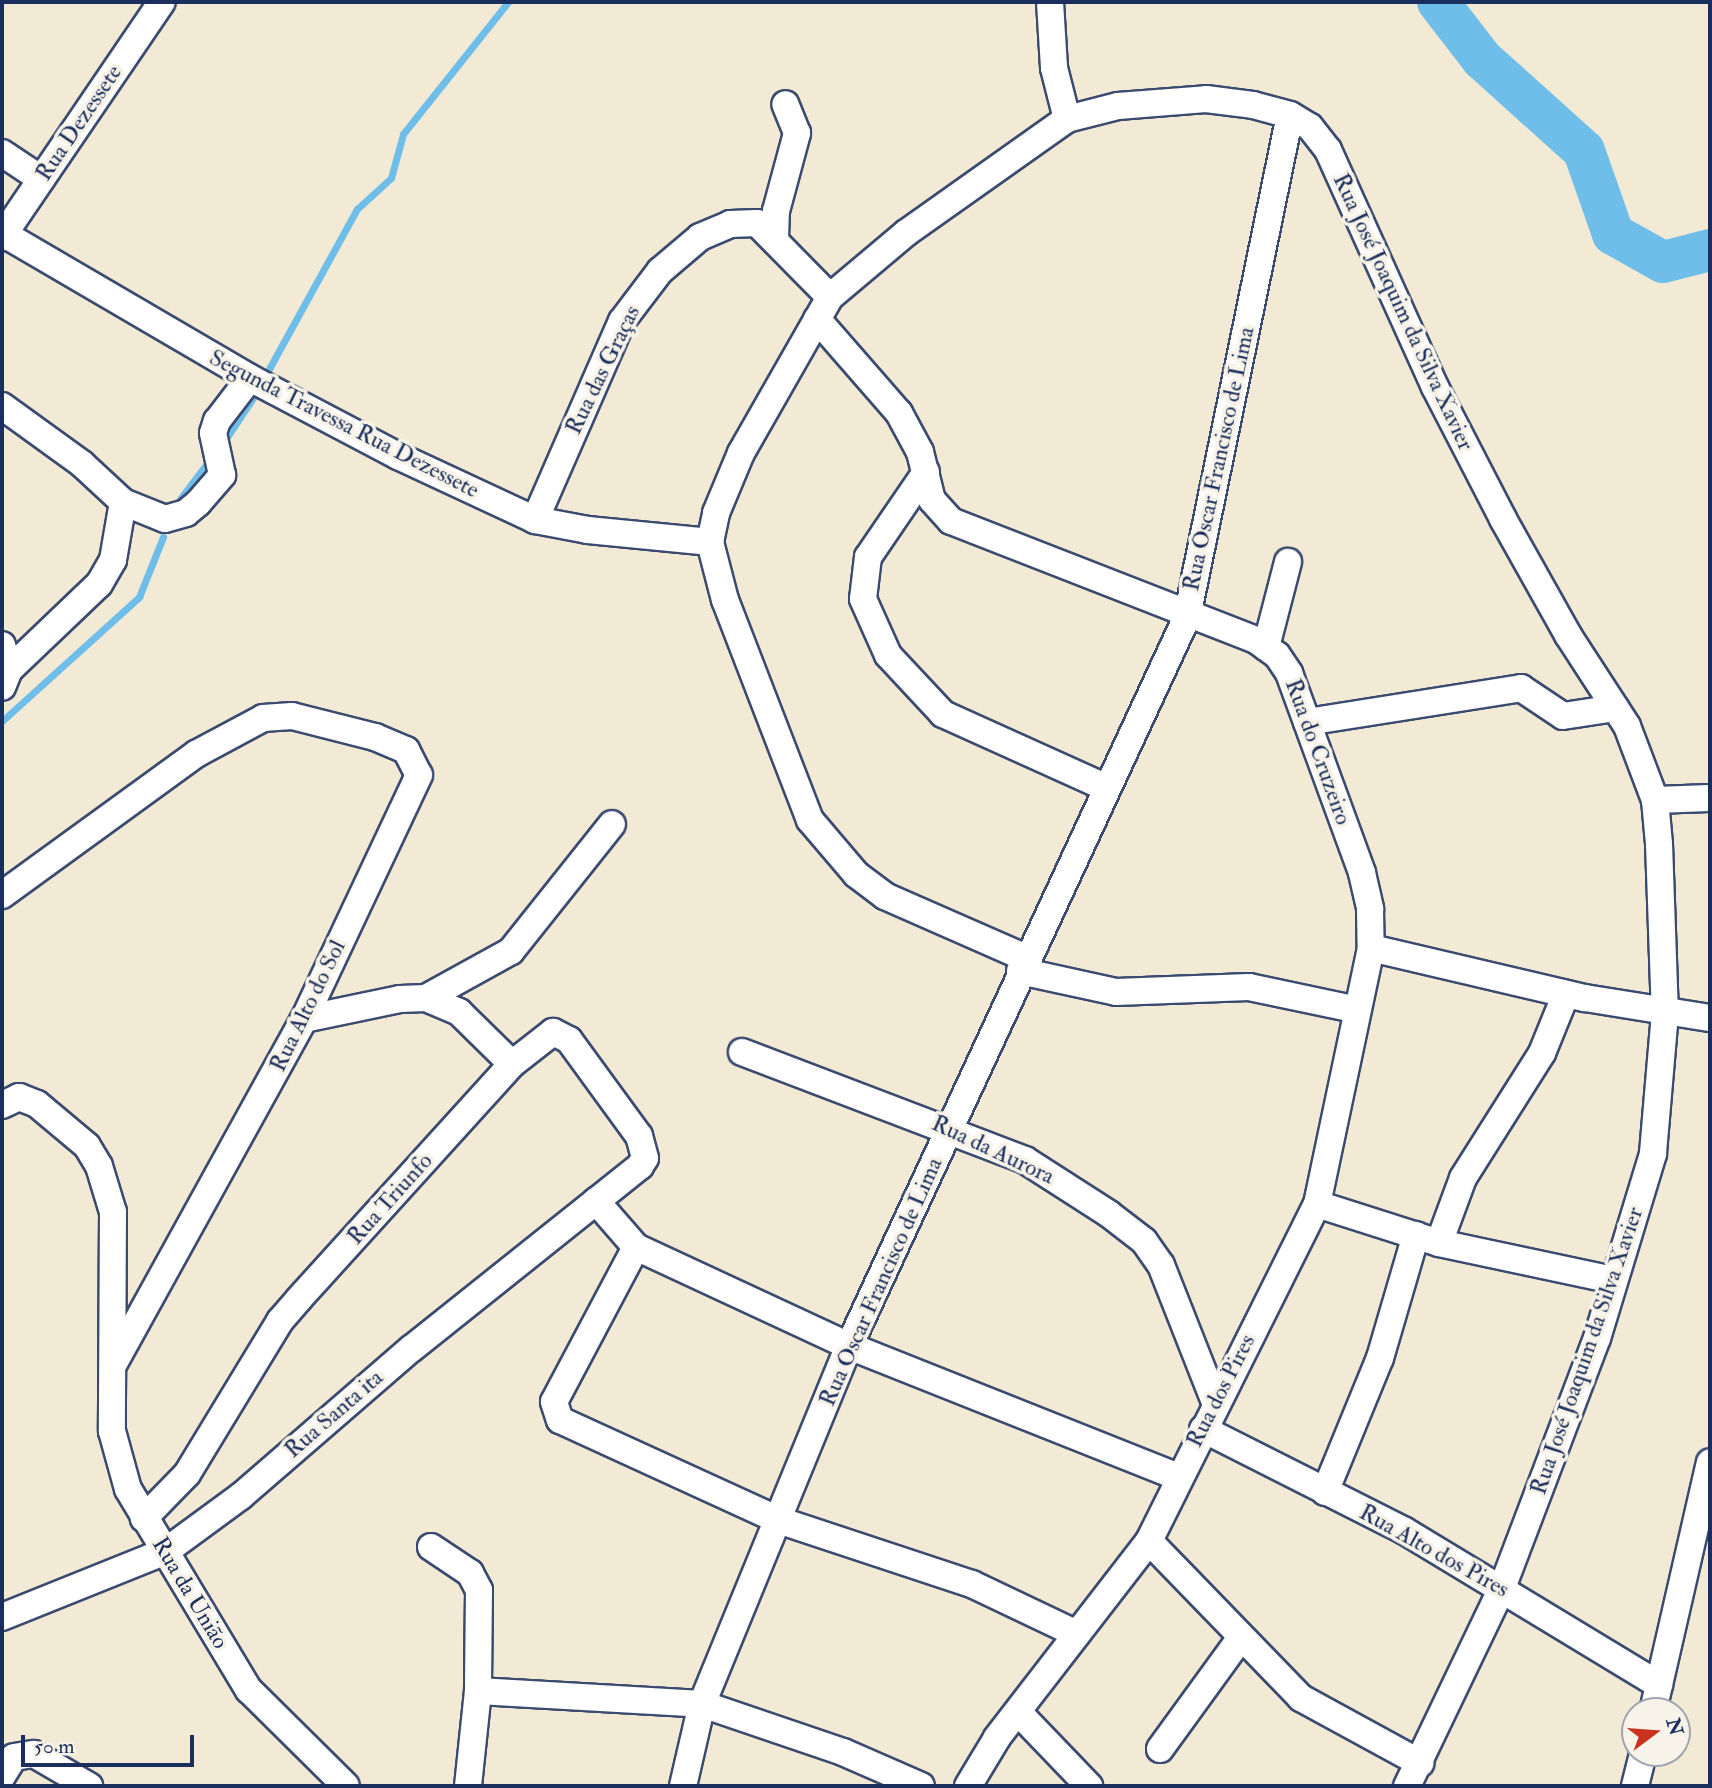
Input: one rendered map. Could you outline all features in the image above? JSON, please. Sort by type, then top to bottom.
[{"type":"street","points":[[1050,2],[1054,68],[1067,119]]},
{"type":"street","name":"Rua Dezessete","points":[[3,236],[155,4]]},
{"type":"street","name":"Rua José Joaquim da Silva Xavier","points":[[710,542],[716,513],[741,453],[823,308],[906,233],[1067,119],[1118,106],[1206,99],[1253,105],[1290,115],[1310,127],[1328,150],[1435,387],[1529,565],[1615,708],[1643,761],[1654,800],[1665,1013],[1653,1154],[1597,1338],[1502,1588],[1407,1786]]},
{"type":"street","points":[[775,238],[776,211],[797,133],[785,104]]},
{"type":"street","name":"Rua Oscar Francisco de Lima","points":[[683,1786],[702,1704],[849,1346],[951,1128],[1023,965],[1187,617],[1290,115]]},
{"type":"street","points":[[2,153],[41,179]]},
{"type":"street","name":"Rua das Graças","points":[[535,520],[622,321],[660,271],[700,237],[730,224],[757,223],[775,238],[899,413],[926,472]]},
{"type":"street","name":"Segunda Travessa Rua Dezessete","points":[[3,236],[259,383],[398,456],[535,520],[588,530],[710,542]]},
{"type":"street","points":[[2,406],[82,464],[122,502],[164,519],[186,513],[222,475],[217,421],[259,383]]},
{"type":"street","points":[[926,472],[868,556],[863,598],[888,655],[943,714],[1107,788]]},
{"type":"street","name":"Rua do Cruzeiro","points":[[926,472],[932,500],[951,521],[1266,648],[1289,673],[1362,873],[1370,909],[1371,948]]},
{"type":"street","points":[[4,667],[99,584],[113,560],[122,502]]},
{"type":"street","points":[[710,542],[754,679],[810,820],[856,874],[886,896],[1023,965],[1115,992],[1249,987],[1358,1010]]},
{"type":"street","points":[[1266,648],[1287,562]]},
{"type":"street","points":[[1307,722],[1521,688],[1563,716],[1615,708]]},
{"type":"street","name":"Rua Alto do Sol","points":[[2,895],[197,754],[263,718],[292,716],[406,750],[419,775],[304,1019],[115,1361]]},
{"type":"street","points":[[1654,800],[1710,797]]},
{"type":"street","points":[[426,999],[510,951],[612,824]]},
{"type":"street","points":[[1371,948],[1566,994],[1665,1013],[1710,1018]]},
{"type":"street","name":"Rua dos Pires","points":[[968,1786],[1018,1712],[1149,1541],[1215,1402],[1317,1204],[1371,948]]},
{"type":"street","points":[[1325,1492],[1427,1239],[1542,1054],[1566,994]]},
{"type":"street","points":[[304,1019],[400,999],[426,999],[459,1012],[512,1064]]},
{"type":"street","name":"Rua Triunfo","points":[[144,1518],[187,1474],[280,1321],[512,1064],[553,1032],[569,1040],[639,1136],[645,1158],[640,1166]]},
{"type":"street","name":"Rua da Aurora","points":[[742,1052],[951,1128],[1026,1160],[1070,1186],[1144,1241],[1161,1265],[1215,1402]]},
{"type":"street","name":"Rua da União","points":[[2,1105],[19,1097],[37,1104],[87,1146],[100,1166],[113,1212],[115,1361],[112,1431],[128,1489],[249,1690],[346,1786]]},
{"type":"street","name":"Rua Santa ita","points":[[2,1617],[166,1551],[241,1496],[411,1349],[640,1166]]},
{"type":"street","points":[[596,1201],[636,1247],[849,1346],[1178,1477]]},
{"type":"street","points":[[1317,1204],[1427,1239],[1613,1280]]},
{"type":"street","points":[[636,1247],[554,1402],[555,1411],[573,1430],[778,1520],[972,1584],[1077,1634]]},
{"type":"street","name":"Rua Alto dos Pires","points":[[1203,1429],[1405,1531],[1659,1685]]},
{"type":"street","points":[[1656,1697],[1710,1462]]},
{"type":"street","points":[[1149,1541],[1240,1639],[1301,1698],[1420,1763]]},
{"type":"street","points":[[431,1547],[470,1573],[479,1590],[478,1691],[468,1786]]},
{"type":"street","points":[[1160,1749],[1240,1639]]},
{"type":"street","points":[[478,1691],[702,1704],[844,1752],[921,1786]]},
{"type":"street","points":[[1018,1712],[1089,1786]]},
{"type":"street","points":[[2,1776],[14,1757],[34,1754],[89,1786]]},
{"type":"street","points":[[1635,1786],[1640,1767]]},
{"type":"waterway","points":[[264,378],[357,209],[391,178],[403,134],[508,2]]},
{"type":"waterway","points":[[1438,2],[1482,59],[1584,151],[1613,234],[1663,262],[1710,250]]},
{"type":"waterway","points":[[223,443],[259,389]]},
{"type":"waterway","points":[[180,499],[211,458]]},
{"type":"waterway","points":[[2,721],[139,597],[163,537]]}]
